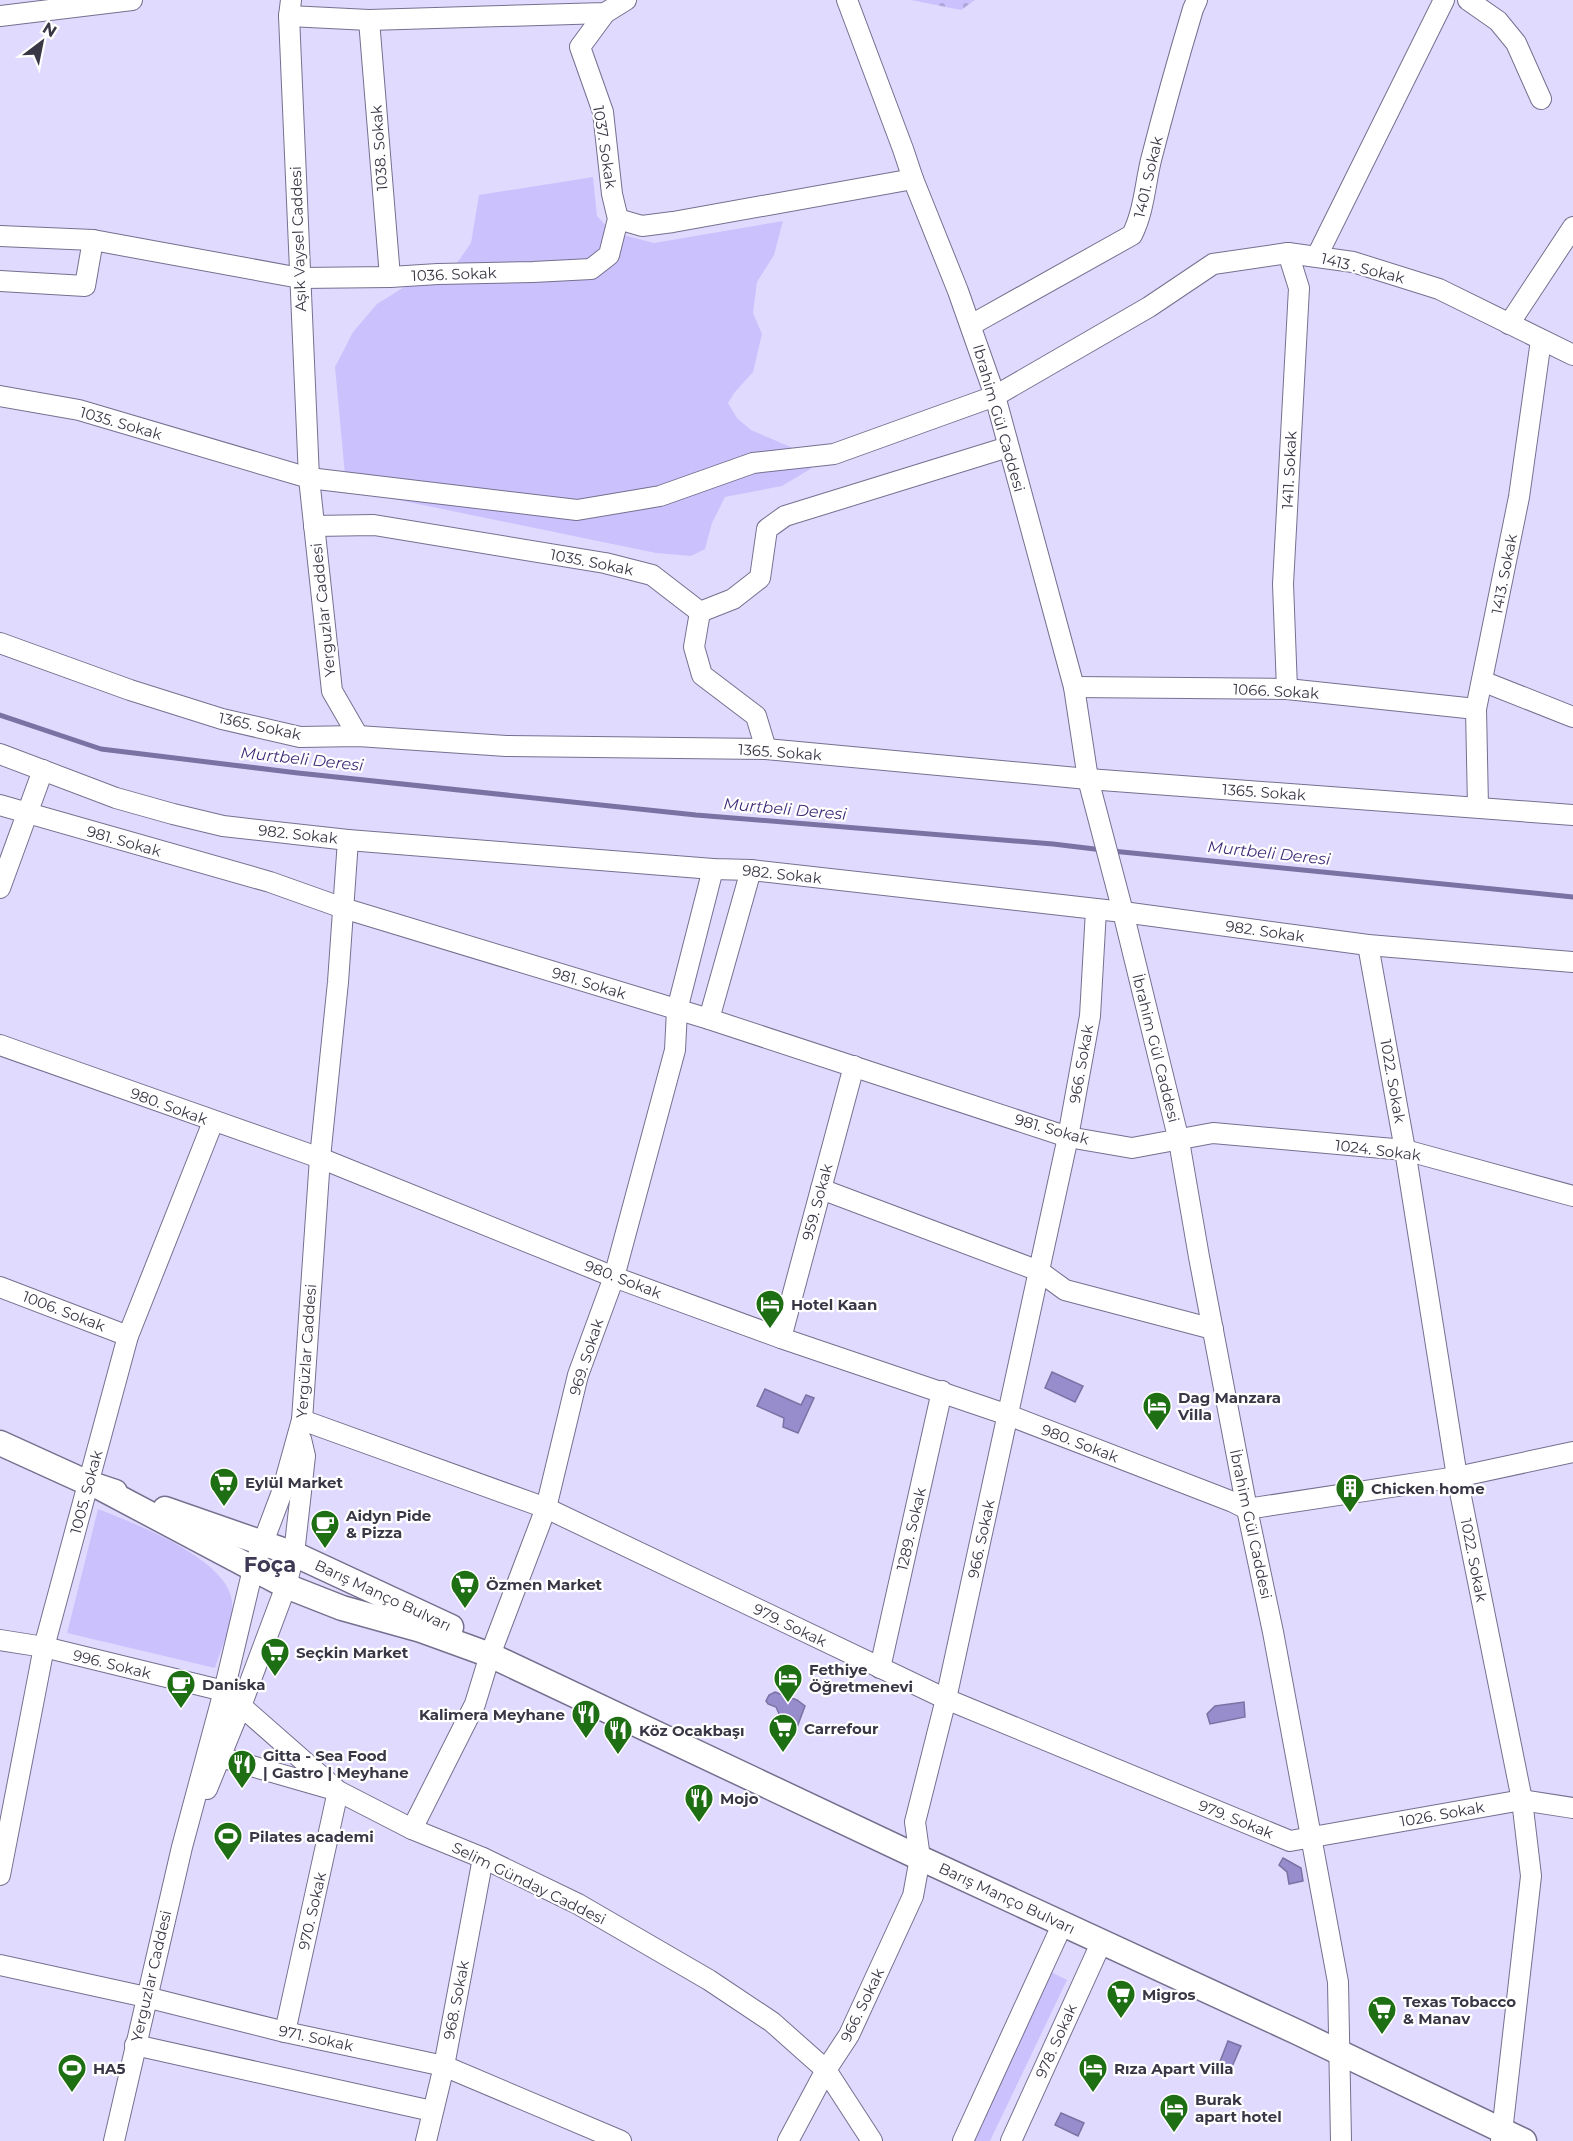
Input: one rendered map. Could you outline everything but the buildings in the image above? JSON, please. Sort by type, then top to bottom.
[{"type":"main road","name":"Barış Manço Bulvarı","points":[[0,1443],[94,1485],[286,1586],[342,1608],[421,1629],[490,1655],[1341,2053],[1509,2138]]},
{"type":"main road","name":"Barış Manço Bulvarı","points":[[94,1485],[294,1554],[396,1599],[462,1632],[490,1655]]},
{"type":"street","points":[[0,16],[33,6],[132,0]]},
{"type":"street","points":[[290,8],[369,20],[605,13],[626,0]]},
{"type":"street","name":"Ibrahim Gül Caddesi","points":[[847,0],[995,396],[1074,687],[1088,780]]},
{"type":"street","points":[[1317,256],[1444,0]]},
{"type":"street","points":[[1468,0],[1498,21],[1516,43],[1541,99]]},
{"type":"street","name":"1401. Sokak","points":[[970,325],[1132,235],[1140,219],[1146,181],[1195,5]]},
{"type":"street","name":"Aşık Vaysel Caddesi","points":[[290,8],[309,478]]},
{"type":"street","name":"1037. Sokak","points":[[605,13],[580,47],[603,112],[612,194],[618,219]]},
{"type":"street","name":"1038. Sokak","points":[[369,20],[390,277]]},
{"type":"street","points":[[618,219],[642,226],[673,222],[913,179]]},
{"type":"street","name":"1036. Sokak","points":[[0,236],[93,240],[300,278],[390,277],[591,269],[609,255],[618,219]]},
{"type":"street","points":[[1509,324],[1573,227]]},
{"type":"street","points":[[0,281],[85,286],[93,240]]},
{"type":"street","name":"1413 . Sokak","points":[[995,396],[1149,307],[1213,264],[1288,253],[1353,262],[1439,289],[1573,355]]},
{"type":"street","name":"1411. Sokak","points":[[1287,689],[1283,584],[1299,288],[1288,253]]},
{"type":"street","name":"1413. Sokak","points":[[1478,807],[1476,709],[1519,497],[1541,340]]},
{"type":"street","name":"1035. Sokak","points":[[0,396],[79,410],[309,478],[577,510],[660,496],[753,463],[834,454],[995,396]]},
{"type":"street","points":[[766,749],[756,716],[702,675],[694,647],[700,612],[733,599],[760,578],[767,529],[785,516],[1008,447]]},
{"type":"street","name":"Yerguzlar Caddesi","points":[[309,478],[332,692],[358,736]]},
{"type":"street","name":"1035. Sokak","points":[[314,526],[374,525],[605,562],[652,575],[700,612]]},
{"type":"street","name":"1365. Sokak","points":[[0,643],[130,690],[222,719],[300,737],[358,736],[506,746],[766,749],[1088,780],[1573,815]]},
{"type":"street","points":[[1482,681],[1573,717]]},
{"type":"street","name":"1066. Sokak","points":[[1074,687],[1287,689],[1476,709]]},
{"type":"street","name":"982. Sokak","points":[[0,754],[116,798],[224,826],[348,840],[713,869],[751,870],[1123,912],[1368,945],[1573,962]]},
{"type":"street","points":[[0,888],[43,770]]},
{"type":"street","name":"İbrahim Gül Caddesi","points":[[1088,780],[1179,1141],[1247,1509],[1273,1632],[1311,1836],[1338,1982],[1341,2141]]},
{"type":"street","name":"981. Sokak","points":[[0,805],[270,882],[343,908],[709,1019],[1068,1137],[1132,1148],[1179,1141]]},
{"type":"street","name":"Yergüzlar Caddesi","points":[[182,1847],[214,1755],[224,1691],[253,1569],[282,1492],[300,1425],[320,1158],[348,840]]},
{"type":"street","name":"969. Sokak","points":[[412,1828],[475,1704],[490,1655],[546,1508],[578,1375],[614,1277],[675,1050],[677,1010],[713,869]]},
{"type":"street","points":[[709,1019],[751,870]]},
{"type":"street","name":"966. Sokak","points":[[788,2141],[826,2070],[849,2035],[913,1896],[920,1858],[915,1822],[945,1699],[1068,1137],[1090,1016],[1096,910]]},
{"type":"street","name":"1022. Sokak","points":[[1368,945],[1405,1150],[1457,1477],[1522,1800],[1531,1876],[1509,2138]]},
{"type":"street","name":"980. Sokak","points":[[0,1045],[320,1158],[614,1277],[781,1338],[1008,1415],[1247,1509]]},
{"type":"street","name":"959. Sokak","points":[[781,1338],[854,1066]]},
{"type":"street","name":"1005. Sokak","points":[[0,1875],[44,1647],[94,1485],[128,1336],[213,1122]]},
{"type":"street","name":"1024. Sokak","points":[[1179,1141],[1213,1133],[1405,1150],[1573,1196]]},
{"type":"street","points":[[821,1189],[1039,1271],[1065,1290],[1213,1329]]},
{"type":"street","name":"1006. Sokak","points":[[0,1287],[128,1336]]},
{"type":"street","name":"1289. Sokak","points":[[880,1668],[942,1391]]},
{"type":"street","points":[[300,1425],[305,1456],[294,1554],[286,1586],[241,1706],[214,1755],[339,1791]]},
{"type":"street","name":"979. Sokak","points":[[300,1425],[546,1508],[945,1699],[1290,1841],[1311,1836]]},
{"type":"street","points":[[1247,1509],[1457,1477],[1573,1452]]},
{"type":"street","name":"996. Sokak","points":[[0,1640],[44,1647],[224,1691]]},
{"type":"street","name":"Selim Günday Caddesi","points":[[224,1691],[339,1791],[412,1828],[483,1858],[578,1904],[709,1980],[772,2022],[826,2070],[872,2141]]},
{"type":"street","name":"970. Sokak","points":[[285,2032],[339,1791]]},
{"type":"street","name":"1026. Sokak","points":[[1311,1836],[1522,1800],[1573,1808]]},
{"type":"street","name":"Yerguzlar Caddesi","points":[[114,2141],[182,1847]]},
{"type":"street","name":"968. Sokak","points":[[426,2141],[444,2066],[483,1858]]},
{"type":"street","points":[[963,2141],[1063,1923]]},
{"type":"street","name":"978. Sokak","points":[[1011,2141],[1102,1941]]},
{"type":"street","name":"971. Sokak","points":[[0,1965],[146,1997],[285,2032],[444,2066],[621,2141]]},
{"type":"street","points":[[135,2045],[432,2111]]},
{"type":"green space","points":[[911,0],[975,0],[961,10]]},
{"type":"green space","points":[[593,177],[597,216],[612,232],[654,243],[783,221],[774,255],[757,282],[753,313],[762,334],[753,372],[728,403],[737,418],[751,430],[800,451],[812,468],[782,486],[725,497],[712,523],[705,549],[691,556],[656,553],[384,497],[345,475],[335,367],[353,332],[377,304],[409,284],[447,277],[471,243],[479,195]]},
{"type":"green space","points":[[98,1509],[176,1544],[214,1570],[226,1585],[232,1601],[231,1618],[215,1668],[67,1633]]},
{"type":"green space","points":[[1051,1972],[1067,1980],[990,2141],[971,2141]]},
{"type":"shaded area","points":[[1052,1372],[1083,1386],[1075,1402],[1045,1388]]},
{"type":"shaded area","points":[[765,1389],[801,1405],[806,1395],[814,1398],[798,1433],[783,1427],[784,1418],[757,1406]]},
{"type":"shaded area","points":[[775,1692],[797,1700],[805,1706],[793,1738],[780,1733],[784,1725],[776,1707],[766,1701],[769,1695]]},
{"type":"shaded area","points":[[1244,1702],[1245,1717],[1210,1724],[1207,1714],[1215,1706]]},
{"type":"shaded area","points":[[1283,1858],[1301,1868],[1303,1881],[1289,1884],[1287,1872],[1279,1865]]},
{"type":"shaded area","points":[[1228,2041],[1241,2046],[1231,2069],[1219,2064]]},
{"type":"shaded area","points":[[1061,2113],[1084,2123],[1078,2136],[1055,2125]]},
{"type":"waterway","name":"Murtbeli Deresi","points":[[0,715],[101,749],[298,773],[696,815],[1103,850]]},
{"type":"waterway","name":"Murtbeli Deresi","points":[[1112,851],[1573,897]]},
{"type":"place","name":"Hotel Kaan","points":[[770,1330]]},
{"type":"place","name":"Dag Manzara Villa","points":[[1157,1432]]},
{"type":"place","name":"Eylül Market","points":[[224,1508]]},
{"type":"place","name":"Chicken home","points":[[1350,1514]]},
{"type":"place","name":"Aidyn Pide & Pizza","points":[[325,1550]]},
{"type":"place","name":"Özmen Market","points":[[465,1610]]},
{"type":"place","name":"Seçkin Market","points":[[275,1678]]},
{"type":"place","name":"Fethiye Öğretmenevi","points":[[788,1704]]},
{"type":"place","name":"Daniska","points":[[181,1710]]},
{"type":"place","name":"Kalimera Meyhane","points":[[586,1740]]},
{"type":"place","name":"Carrefour","points":[[783,1754]]},
{"type":"place","name":"Köz Ocakbaşı","points":[[618,1756]]},
{"type":"place","name":"Gitta - Sea Food | Gastro | Meyhane","points":[[242,1790]]},
{"type":"place","name":"Mojo","points":[[699,1824]]},
{"type":"place","name":"Pilates academi","points":[[228,1862]]},
{"type":"place","name":"Migros","points":[[1121,2020]]},
{"type":"place","name":"Texas Tobacco & Manav","points":[[1382,2036]]},
{"type":"place","name":"HA5","points":[[72,2094]]},
{"type":"place","name":"Rıza Apart Villa","points":[[1093,2094]]},
{"type":"place","name":"Burak apart hotel","points":[[1174,2134]]},
{"type":"district","name":"Foça","points":[[270,1564]]}]
